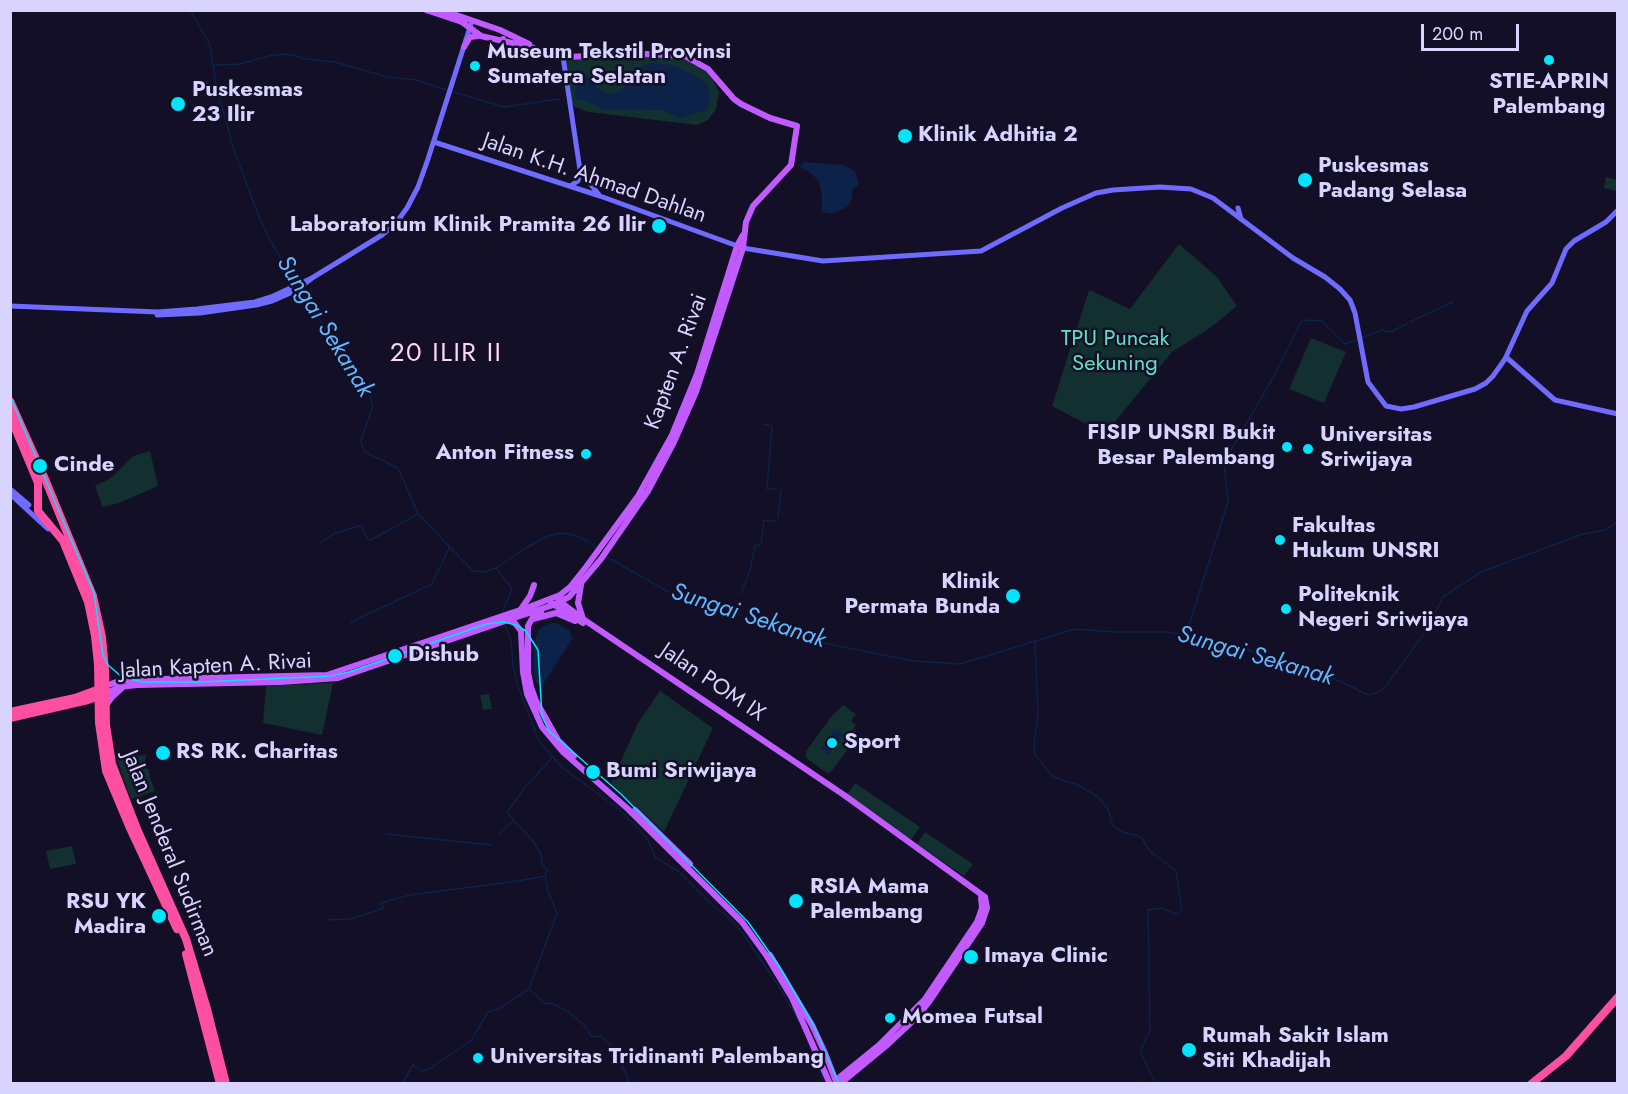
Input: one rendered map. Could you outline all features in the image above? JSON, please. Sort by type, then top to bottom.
[{"type":"highway","name":"Jalan Jenderal Sudirman","points":[[10,401],[45,479],[95,603],[102,636],[102,754],[108,775],[150,865]]},
{"type":"highway","points":[[10,416],[38,483],[38,512]]},
{"type":"highway","points":[[45,519],[53,516],[56,508]]},
{"type":"highway","name":"Jalan Jenderal Sudirman","points":[[38,512],[63,541],[81,583],[91,615],[111,764],[183,945],[226,1083]]},
{"type":"highway","points":[[10,718],[89,700],[102,692]]},
{"type":"highway","points":[[10,712],[102,692]]},
{"type":"highway","points":[[89,700],[96,704],[100,754],[104,768],[102,772],[108,775]]},
{"type":"highway","points":[[1531,1083],[1566,1056],[1617,997]]},
{"type":"highway","points":[[1538,1083],[1558,1069],[1587,1040],[1617,1002]]},
{"type":"highway","name":"Jalan Jenderal Sudirman","points":[[215,1053],[220,1083]]},
{"type":"main road","points":[[426,10],[456,20],[481,36]]},
{"type":"main road","points":[[442,10],[501,30],[534,48]]},
{"type":"main road","points":[[10,308],[158,312],[255,302],[294,289],[382,235],[396,223],[414,195],[434,142],[472,20]]},
{"type":"main road","points":[[501,30],[502,54]]},
{"type":"main road","points":[[464,46],[470,37],[481,36],[563,57],[580,170],[577,183],[568,186]]},
{"type":"main road","name":"Kapten A. Rivai","points":[[328,677],[456,637],[505,619],[521,610],[549,602],[560,602],[569,597],[605,548],[638,496],[672,435],[697,374],[753,206],[782,176],[794,158],[797,126],[783,123],[741,104],[708,69],[685,56],[647,54],[563,57]]},
{"type":"main road","name":"Jalan K.H. Ahmad Dahlan","points":[[434,142],[600,196],[740,247],[824,261],[981,251],[1062,208],[1096,193],[1113,190],[1160,187],[1191,189],[1207,194],[1241,220]]},
{"type":"main road","points":[[580,170],[600,196]]},
{"type":"main road","points":[[1238,208],[1241,220],[1308,268],[1325,277],[1350,300],[1368,382],[1382,403],[1391,408],[1414,407],[1475,388],[1494,376],[1506,357],[1527,311],[1552,283],[1566,249],[1574,241],[1606,222],[1617,210]]},
{"type":"main road","points":[[1506,357],[1555,400],[1617,414]]},
{"type":"main road","points":[[10,489],[38,512]]},
{"type":"main road","points":[[10,494],[63,541]]},
{"type":"main road","name":"Kapten A. Rivai","points":[[549,602],[570,587],[598,557]]},
{"type":"main road","points":[[581,583],[578,603],[583,622]]},
{"type":"main road","points":[[521,610],[534,585]]},
{"type":"main road","points":[[549,602],[583,622]]},
{"type":"main road","points":[[505,619],[549,602]]},
{"type":"main road","points":[[549,602],[530,620],[527,635],[528,672],[536,701],[558,740],[745,920],[812,1024],[834,1081]]},
{"type":"main road","name":"Jalan POM IX","points":[[560,602],[583,622],[843,796],[983,897],[987,908],[982,923],[918,1016],[886,1046],[834,1081]]},
{"type":"main road","points":[[530,620],[556,613],[583,622]]},
{"type":"main road","points":[[505,619],[519,626],[527,694],[542,728],[559,748],[639,817]]},
{"type":"main road","name":"Kapten A. Rivai","points":[[338,675],[505,619]]},
{"type":"main road","points":[[521,644],[527,635]]},
{"type":"main road","points":[[523,672],[531,687]]},
{"type":"main road","name":"Jalan Kapten A. Rivai","points":[[102,692],[112,682],[122,680],[328,677]]},
{"type":"main road","name":"Jalan Kapten A. Rivai","points":[[102,692],[128,685],[328,677]]},
{"type":"main road","points":[[105,707],[115,694],[128,685]]},
{"type":"green space","points":[[677,56],[692,60],[703,68],[719,92],[716,109],[708,120],[697,125],[589,112],[575,107],[570,102],[565,59]]},
{"type":"green space","points":[[1606,177],[1617,180],[1617,191],[1604,188]]},
{"type":"green space","name":"TPU Puncak Sekuning","points":[[1179,244],[1217,277],[1237,306],[1210,328],[1172,352],[1105,434],[1052,406],[1089,290],[1130,309]]},
{"type":"green space","points":[[1311,338],[1346,352],[1324,403],[1289,389]]},
{"type":"green space","points":[[150,451],[158,486],[119,503],[103,507],[95,486],[111,478],[133,456]]},
{"type":"green space","points":[[333,683],[322,735],[263,723],[266,686]]},
{"type":"green space","points":[[660,691],[713,728],[664,832],[611,783],[638,723]]},
{"type":"green space","points":[[489,694],[492,709],[483,710],[480,695]]},
{"type":"green space","name":"Sport","points":[[843,705],[856,714],[851,721],[856,725],[853,730],[859,735],[830,773],[827,773],[806,758],[806,751]]},
{"type":"green space","points":[[147,755],[144,763],[146,769],[149,769],[155,791],[131,799],[117,759],[123,758],[125,765],[134,764],[134,756]]},
{"type":"green space","points":[[855,783],[920,827],[911,840],[846,796]]},
{"type":"green space","points":[[925,832],[973,864],[964,876],[917,844]]},
{"type":"green space","points":[[72,846],[76,864],[50,869],[46,851]]},
{"type":"water","points":[[649,63],[672,65],[707,83],[711,95],[707,110],[680,118],[662,110],[603,109],[576,99],[574,70],[586,74],[597,88],[607,93],[614,93],[621,91],[637,69]]},
{"type":"water","points":[[803,162],[844,165],[855,171],[859,184],[852,190],[852,199],[847,207],[832,214],[822,212],[819,182],[812,174],[800,167]]},
{"type":"water","points":[[550,623],[557,623],[570,631],[572,639],[542,686],[537,684],[534,677],[533,644],[539,629]]},
{"type":"water","points":[[834,730],[843,735],[829,755],[821,749]]},
{"type":"waterway","name":"Sungai Sekanak","points":[[190,10],[210,45],[216,85],[233,147],[257,212],[271,242],[297,284]]},
{"type":"waterway","points":[[214,65],[240,64],[287,54],[306,59],[335,62],[387,77],[416,80],[447,90]]},
{"type":"waterway","points":[[454,92],[504,107],[559,99]]},
{"type":"waterway","name":"Sungai Sekanak","points":[[301,290],[339,351],[369,392],[373,406],[361,440],[365,452],[398,468],[418,514],[473,571],[484,572],[496,568],[524,549],[559,533],[574,535],[596,548]]},
{"type":"waterway","points":[[1410,322],[1453,302]]},
{"type":"waterway","points":[[1186,634],[1228,502],[1224,462],[1274,376],[1302,320],[1322,321],[1345,344],[1357,340]]},
{"type":"waterway","points":[[1361,338],[1382,330],[1390,332],[1407,324]]},
{"type":"waterway","points":[[763,424],[772,426],[767,489],[776,489]]},
{"type":"waterway","points":[[778,517],[781,490]]},
{"type":"waterway","points":[[321,543],[333,534],[359,526],[371,540],[418,514]]},
{"type":"waterway","points":[[741,594],[750,570],[755,546],[761,544],[764,520],[775,521]]},
{"type":"waterway","name":"Sungai Sekanak","points":[[607,557],[674,595],[726,610],[796,636],[914,661],[960,664],[1075,629],[1167,632],[1221,642],[1271,657],[1340,681],[1368,695],[1379,692],[1387,685],[1425,632],[1443,597],[1481,572],[1583,534],[1605,530],[1618,522]]},
{"type":"waterway","points":[[351,624],[353,621],[432,584],[449,548]]},
{"type":"waterway","points":[[497,569],[512,589],[502,613]]},
{"type":"waterway","points":[[735,612],[739,602]]},
{"type":"waterway","points":[[504,624],[511,639],[513,666],[519,689],[539,741],[562,767],[617,808],[634,824],[648,840],[655,857],[678,871],[713,906],[726,915],[744,935],[782,991],[799,1022]]},
{"type":"waterway","points":[[1035,643],[1038,714],[1034,743],[1035,755],[1053,777],[1078,785],[1098,797],[1108,809],[1113,826],[1123,832],[1141,837],[1151,852],[1176,871],[1182,910],[1176,914],[1162,908],[1148,910],[1150,1031],[1140,1051],[1156,1084]]},
{"type":"waterway","points":[[402,1084],[413,1065],[422,1071],[429,1069],[471,1041],[488,1012],[497,1010],[529,989],[557,913],[548,891],[545,876],[547,870],[542,864],[541,854],[532,840],[507,813],[525,787],[552,758]]},
{"type":"waterway","points":[[498,834],[514,821]]},
{"type":"waterway","points":[[386,834],[491,845]]},
{"type":"waterway","points":[[328,920],[351,919],[384,908],[381,903],[410,895],[545,876]]},
{"type":"waterway","points":[[530,990],[545,1003],[567,1011],[584,1025],[592,1037],[601,1036],[614,1047],[630,1084]]},
{"type":"waterway","points":[[807,1040],[825,1084]]},
{"type":"tram line","points":[[10,396],[94,593],[103,655],[108,665],[122,677],[143,682],[201,682],[331,676],[349,672],[486,624],[504,622],[526,631],[538,650],[542,716],[549,731],[621,794],[748,922],[781,969],[814,1026],[839,1084]]},
{"type":"place","name":"STIE-APRIN Palembang","points":[[1549,60]]},
{"type":"place","name":"Museum Tekstil Provinsi Sumatera Selatan","points":[[475,66]]},
{"type":"place","name":"Puskesmas 23 Ilir","points":[[178,104]]},
{"type":"place","name":"Klinik Adhitia 2","points":[[905,136]]},
{"type":"place","name":"Puskesmas Padang Selasa","points":[[1305,180]]},
{"type":"place","name":"Laboratorium Klinik Pramita 26 Ilir","points":[[659,226]]},
{"type":"place","name":"FISIP UNSRI Bukit Besar Palembang","points":[[1287,447]]},
{"type":"place","name":"Universitas Sriwijaya","points":[[1308,449]]},
{"type":"place","name":"Anton Fitness","points":[[586,454]]},
{"type":"place","name":"Cinde","points":[[40,466]]},
{"type":"place","name":"Fakultas Hukum UNSRI","points":[[1280,540]]},
{"type":"place","name":"Klinik Permata Bunda","points":[[1013,596]]},
{"type":"place","name":"Politeknik Negeri Sriwijaya","points":[[1286,609]]},
{"type":"place","name":"Dishub","points":[[395,656]]},
{"type":"place","name":"Sport","points":[[832,743]]},
{"type":"place","name":"RS RK. Charitas","points":[[163,753]]},
{"type":"place","name":"Bumi Sriwijaya","points":[[593,772]]},
{"type":"place","name":"RSIA Mama Palembang","points":[[796,901]]},
{"type":"place","name":"RSU YK Madira","points":[[159,916]]},
{"type":"place","name":"Imaya Clinic","points":[[971,957]]},
{"type":"place","name":"Momea Futsal","points":[[890,1018]]},
{"type":"place","name":"Rumah Sakit Islam Siti Khadijah","points":[[1189,1050]]},
{"type":"place","name":"Universitas Tridinanti Palembang","points":[[478,1058]]},
{"type":"district","name":"20 ILIR II","points":[[446,355]]}]
